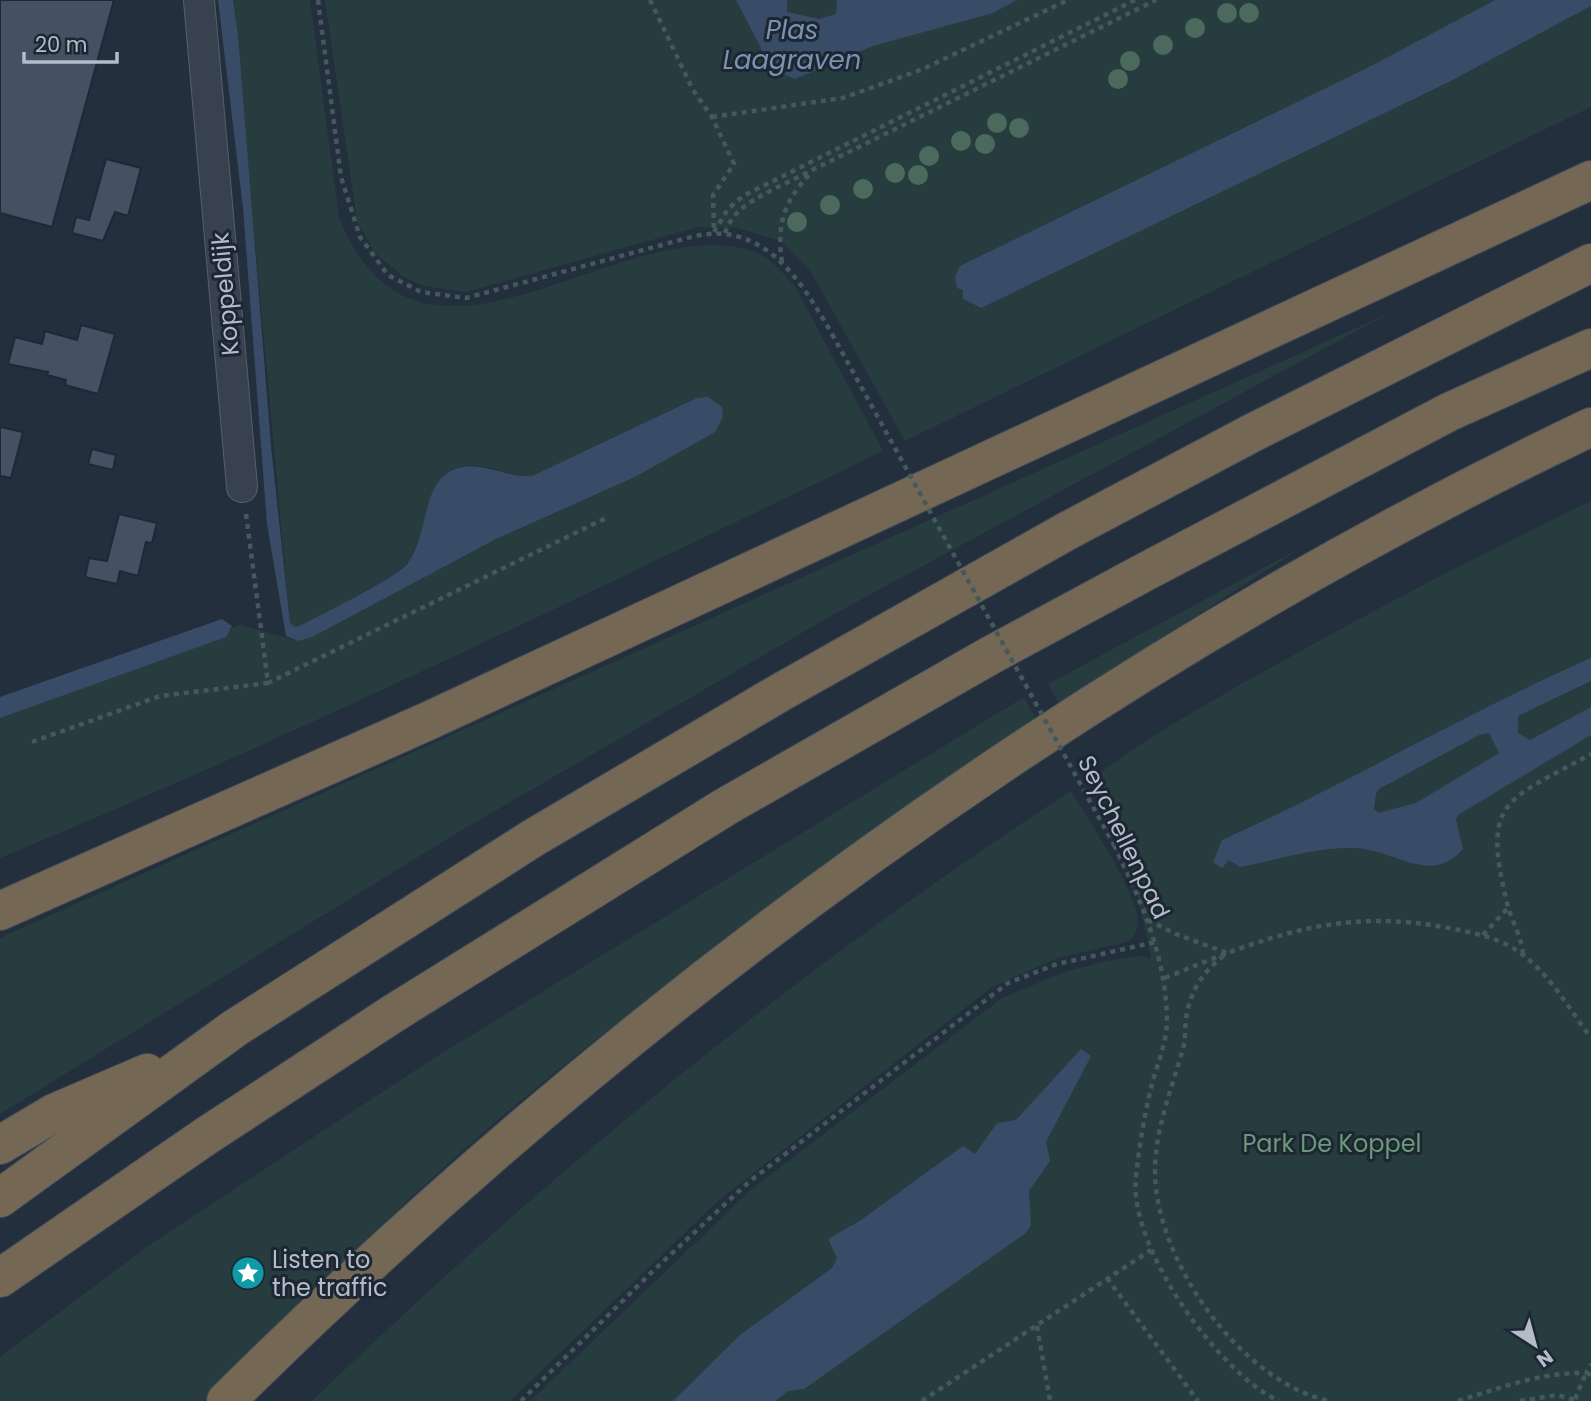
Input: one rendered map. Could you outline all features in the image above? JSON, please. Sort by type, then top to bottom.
[{"type":"highway","points":[[0,911],[440,715],[1591,180]]},
{"type":"highway","points":[[0,1198],[200,1051],[533,838],[781,692],[1067,531],[1254,432],[1591,263]]},
{"type":"highway","points":[[8,1274],[206,1136],[405,1005],[759,787],[1143,573],[1449,412],[1591,348]]},
{"type":"highway","points":[[226,1401],[440,1200],[590,1070],[850,869],[1047,735],[1246,611],[1591,427]]},
{"type":"highway","points":[[0,1145],[54,1112],[200,1051]]},
{"type":"street","name":"Koppeldijk","points":[[199,0],[242,488]]},
{"type":"path","points":[[318,0],[341,177],[360,237],[388,275],[421,292],[466,298],[714,232],[728,209],[743,196],[1135,0]]},
{"type":"path","points":[[650,0],[693,90],[712,117],[734,164],[713,195],[714,232]]},
{"type":"path","points":[[712,117],[843,98],[923,69],[1068,0]]},
{"type":"path","points":[[725,233],[730,219],[746,204],[1156,0]]},
{"type":"path","points":[[782,262],[779,232],[785,206],[798,186],[816,168]]},
{"type":"path","name":"Seychellenpad","points":[[714,232],[725,233],[770,252],[805,286],[1114,845],[1149,919],[1165,978],[1167,1025],[1147,1103],[1135,1181],[1151,1250],[1173,1292],[1217,1352],[1267,1396],[1279,1401]]},
{"type":"path","points":[[242,488],[268,683]]},
{"type":"path","points":[[32,742],[159,695],[268,683],[608,517]]},
{"type":"path","points":[[1523,954],[1508,908],[1497,860],[1499,818],[1508,804],[1523,792],[1591,754]]},
{"type":"path","points":[[1483,935],[1508,908]]},
{"type":"path","points":[[1149,919],[1176,934],[1227,953]]},
{"type":"path","points":[[1165,978],[1227,953],[1286,934],[1363,920],[1404,920],[1483,935],[1523,954],[1551,984],[1591,1038]]},
{"type":"path","points":[[521,1401],[655,1269],[750,1181],[1008,983],[1057,964],[1156,942]]},
{"type":"path","points":[[1227,953],[1199,977],[1195,986],[1184,1027],[1185,1041],[1159,1138],[1155,1170],[1158,1208],[1176,1260],[1216,1319],[1265,1372],[1288,1387],[1330,1401]]},
{"type":"path","points":[[922,1401],[1151,1250]]},
{"type":"path","points":[[1107,1277],[1198,1401]]},
{"type":"path","points":[[1037,1326],[1050,1401]]},
{"type":"path","points":[[1520,1401],[1557,1395],[1577,1400],[1591,1364]]},
{"type":"path","points":[[1458,1401],[1548,1375],[1588,1374]]},
{"type":"path","points":[[1549,1401],[1557,1395]]},
{"type":"green space","points":[[233,0],[310,0],[339,218],[375,275],[419,302],[470,305],[526,294],[642,256],[699,246],[752,251],[771,262],[796,288],[883,451],[334,712],[0,858],[0,718],[240,625],[298,641],[496,539],[635,477],[698,398],[532,476],[475,465],[458,468],[436,488],[420,540],[407,564],[353,598],[295,628],[290,623]]},
{"type":"green space","points":[[325,0],[1495,0],[963,290],[963,299],[980,308],[1451,81],[1591,6],[1591,107],[905,441],[811,272],[781,241],[737,228],[698,227],[466,292],[424,286],[404,277],[375,253],[357,221]]},
{"type":"green space","points":[[1392,312],[838,612],[462,830],[0,1114],[0,938]]},
{"type":"green space","name":"Park De Koppel","points":[[1591,501],[1591,1401],[530,1401],[754,1187],[1002,998],[1062,973],[1105,961],[1142,956],[1151,959],[1131,860],[1121,842],[1125,839],[1093,778],[1186,716],[1234,688],[1436,578]]},
{"type":"green space","points":[[1306,545],[1059,705],[1048,684]]},
{"type":"green space","points":[[1024,697],[1036,720],[700,961],[505,1114],[389,1218],[203,1401],[0,1401],[0,1357],[151,1244],[431,1060]]},
{"type":"green space","points":[[1071,791],[1121,875],[1136,909],[1138,925],[1130,941],[1058,958],[992,987],[719,1200],[510,1401],[312,1401],[491,1235],[677,1078],[870,929]]},
{"type":"water","points":[[218,0],[233,0],[238,36],[271,446],[290,623],[295,627],[302,625],[375,586],[408,563],[420,537],[431,495],[446,474],[458,468],[477,467],[532,476],[697,398],[708,397],[722,407],[723,417],[715,432],[635,477],[496,539],[312,637],[298,641],[286,636],[267,524],[243,208]]},
{"type":"water","name":"Plas Laagraven","points":[[736,0],[787,0],[787,12],[819,19],[836,14],[837,0],[1017,0],[993,13],[873,46],[795,79],[766,67],[760,46]]},
{"type":"water","points":[[1495,0],[1591,0],[1591,6],[1451,81],[981,308],[963,299],[963,290],[957,288],[955,277],[960,266],[1371,66]]},
{"type":"water","points":[[222,619],[232,626],[226,637],[0,718],[0,697]]},
{"type":"water","points":[[1591,658],[1591,681],[1518,716],[1518,733],[1530,740],[1591,707],[1591,735],[1458,815],[1456,820],[1463,849],[1450,860],[1438,865],[1425,865],[1368,850],[1339,848],[1240,867],[1229,860],[1222,868],[1213,862],[1222,840],[1315,796],[1544,679]],"holes":[[[1489,733],[1499,753],[1416,803],[1378,813],[1374,809],[1379,789],[1479,735]]]},
{"type":"water","points":[[1081,1049],[1091,1056],[1046,1142],[1050,1161],[1029,1191],[1031,1225],[1026,1233],[804,1389],[788,1391],[775,1401],[673,1401],[740,1335],[832,1268],[837,1258],[828,1239],[861,1220],[963,1146],[975,1154],[997,1123],[1016,1120]]},
{"type":"building","points":[[0,0],[114,0],[52,227],[0,213]]},
{"type":"building","points":[[106,159],[141,168],[128,216],[115,212],[103,241],[72,233],[76,217],[89,220]]},
{"type":"building","points":[[81,325],[115,334],[98,394],[65,385],[66,380],[47,375],[48,372],[8,364],[15,337],[42,344],[45,331],[77,340]]},
{"type":"building","points":[[0,427],[23,432],[11,478],[0,476]]},
{"type":"building","points":[[92,449],[116,455],[113,470],[88,464]]},
{"type":"building","points":[[119,514],[157,523],[152,543],[146,542],[138,576],[120,571],[117,584],[85,577],[89,558],[107,561]]},
{"type":"place","name":"Listen to the traffic","points":[[248,1273]]}]
